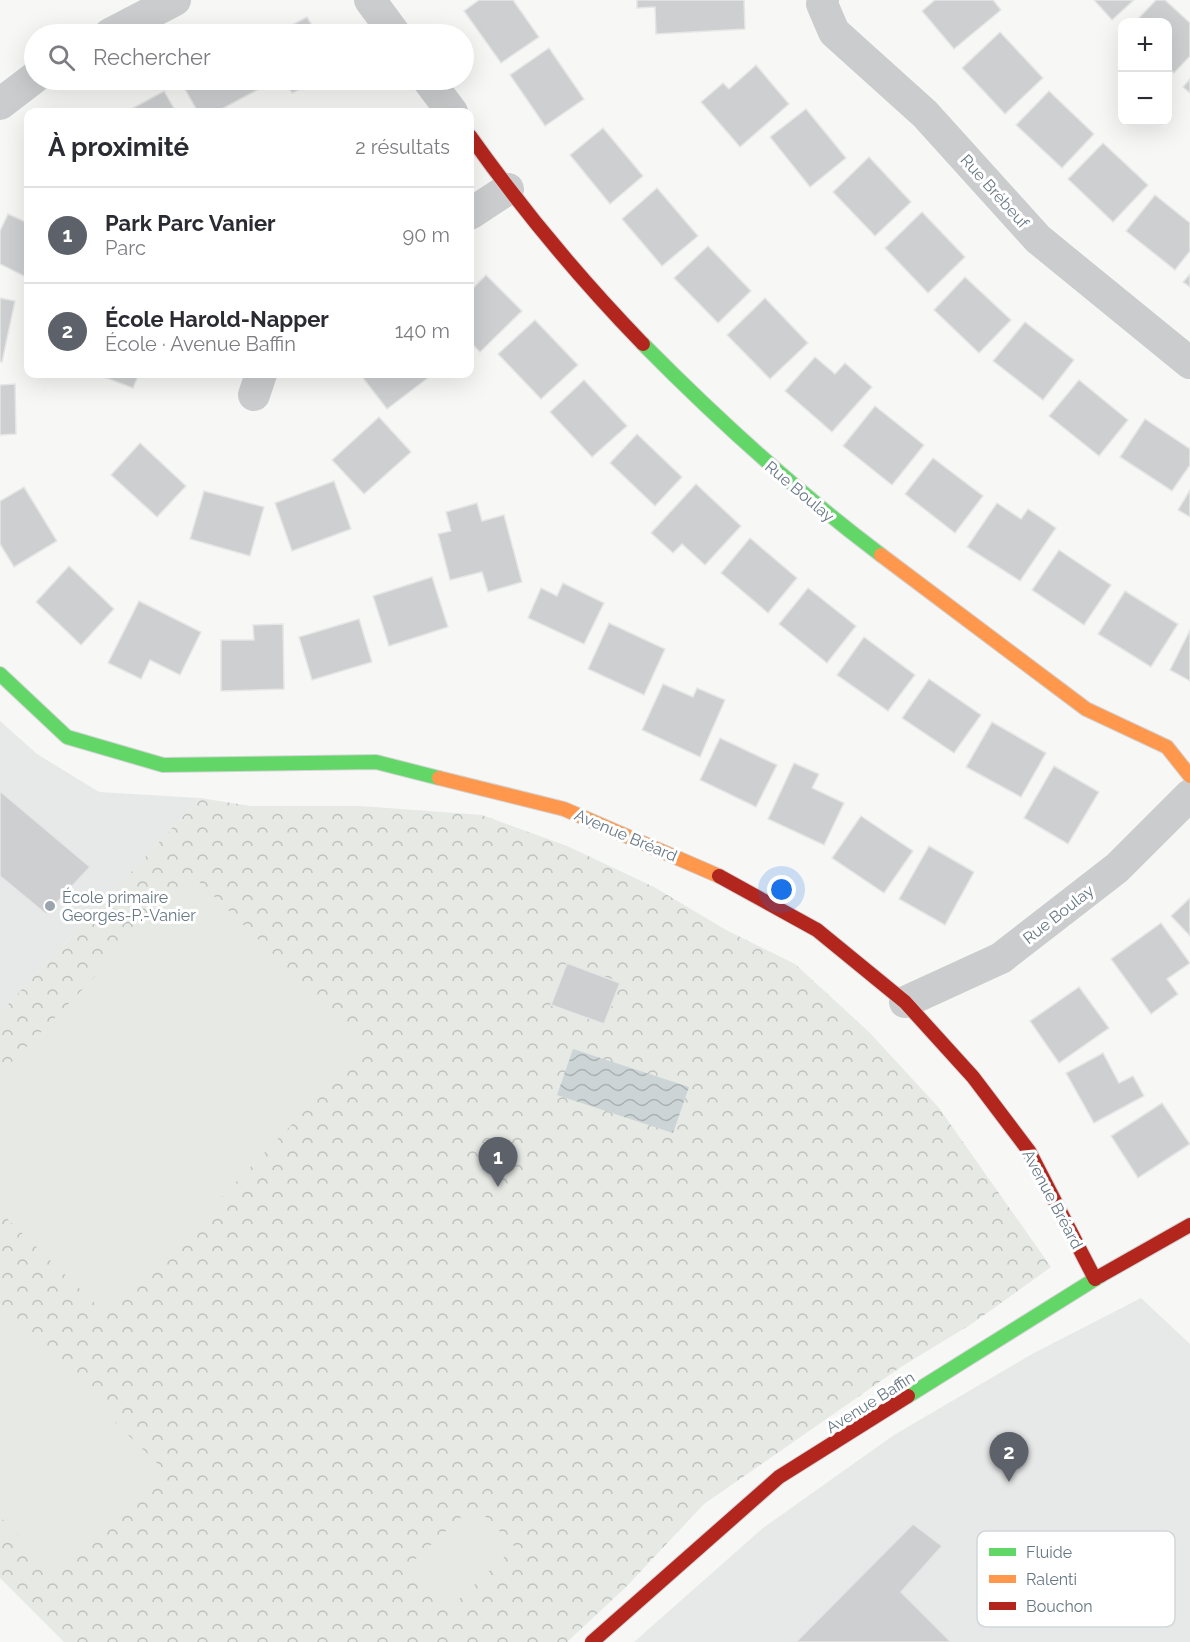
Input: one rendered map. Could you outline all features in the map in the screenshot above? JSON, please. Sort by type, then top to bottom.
[{"type":"street","points":[[129,24],[175,0]]},
{"type":"street","points":[[370,0],[388,24]]},
{"type":"street","name":"Rue Brébeuf","points":[[824,0],[822,4],[834,32],[925,114],[1038,239],[1190,363]]},
{"type":"street","points":[[0,104],[24,86]]},
{"type":"street","points":[[436,90],[450,108]]},
{"type":"street","name":"Rue Boulay","points":[[474,142],[508,189],[624,324],[708,410],[811,502],[1086,709],[1167,747],[1190,777]]},
{"type":"street","points":[[474,211],[508,189]]},
{"type":"street","name":"Avenue Bréard","points":[[0,674],[67,737],[164,765],[376,762],[564,809],[704,868],[817,930],[904,1002],[973,1077],[1029,1151],[1095,1279]]},
{"type":"street","name":"Rue Boulay","points":[[904,1002],[1001,958],[1117,868],[1190,795]]},
{"type":"street","name":"Avenue Baffin","points":[[592,1642],[779,1477],[1095,1279],[1190,1225]]},
{"type":"shaded area","name":"École primaire Georges-P.-Vanier","points":[[0,721],[37,754],[99,792],[200,798],[0,1013]]},
{"type":"shaded area","points":[[1141,1298],[1190,1344],[1190,1642],[634,1642],[763,1528],[894,1435],[1032,1354]]},
{"type":"green space","points":[[200,798],[251,806],[360,806],[482,815],[567,846],[654,887],[726,930],[795,964],[870,1033],[939,1108],[1051,1267],[973,1323],[901,1367],[704,1504],[626,1587],[567,1642],[64,1642],[0,1578],[0,1013]]},
{"type":"green space","points":[[193,876],[368,1046],[107,1315],[0,1212],[0,1074]]},
{"type":"green space","points":[[0,1310],[162,1468],[59,1574],[0,1517]]},
{"type":"green space","points":[[474,1505],[515,1547],[446,1611],[406,1568]]},
{"type":"water","points":[[573,1049],[689,1087],[673,1133],[557,1095]]},
{"type":"building","points":[[479,0],[513,0],[539,37],[501,63],[464,11]]},
{"type":"building","points":[[637,0],[744,0],[745,29],[656,34],[655,7],[637,8]]},
{"type":"building","points":[[935,0],[993,0],[1001,10],[954,49],[922,11]]},
{"type":"building","points":[[1094,0],[1134,0],[1112,20]]},
{"type":"building","points":[[1156,0],[1165,0],[1190,23],[1190,56],[1174,73],[1172,71],[1172,18],[1139,18]]},
{"type":"building","points":[[307,17],[311,24],[294,24]]},
{"type":"building","points":[[1000,32],[1043,78],[1005,114],[962,68]]},
{"type":"building","points":[[549,48],[584,99],[545,126],[510,75]]},
{"type":"building","points":[[756,65],[789,104],[740,147],[701,102],[723,83],[729,89]]},
{"type":"building","points":[[1190,79],[1190,93],[1183,87]]},
{"type":"building","points":[[185,90],[257,90],[223,108],[196,108]]},
{"type":"building","points":[[164,91],[174,108],[133,108]]},
{"type":"building","points":[[1049,91],[1094,134],[1062,168],[1016,125]]},
{"type":"building","points":[[806,109],[846,158],[810,187],[770,137]]},
{"type":"building","points":[[603,128],[643,176],[610,204],[570,155]]},
{"type":"building","points":[[1103,143],[1148,185],[1113,222],[1068,179]]},
{"type":"building","points":[[869,157],[911,202],[875,236],[833,192]]},
{"type":"building","points":[[657,188],[698,236],[662,266],[622,219]]},
{"type":"building","points":[[1155,195],[1190,223],[1190,251],[1175,270],[1126,231]]},
{"type":"building","points":[[922,212],[965,257],[928,293],[885,248]]},
{"type":"building","points":[[8,214],[24,221],[24,276],[0,264],[0,231]]},
{"type":"building","points":[[708,246],[751,291],[718,323],[674,278]]},
{"type":"building","points":[[1190,274],[1190,287],[1183,282]]},
{"type":"building","points":[[486,275],[522,311],[480,352],[474,346],[474,287]]},
{"type":"building","points":[[965,277],[1011,320],[979,353],[934,310]]},
{"type":"building","points":[[0,298],[15,301],[2,362],[0,362]]},
{"type":"building","points":[[765,298],[808,343],[770,379],[727,335]]},
{"type":"building","points":[[535,320],[578,365],[541,399],[498,354]]},
{"type":"building","points":[[1025,322],[1074,360],[1043,400],[993,361]]},
{"type":"building","points":[[815,357],[835,374],[845,363],[872,387],[832,432],[785,391]]},
{"type":"building","points":[[107,378],[137,378],[133,388]]},
{"type":"building","points":[[363,378],[428,378],[387,409]]},
{"type":"building","points":[[584,380],[627,426],[592,457],[550,412]]},
{"type":"building","points":[[1079,380],[1128,420],[1099,456],[1049,416]]},
{"type":"building","points":[[15,384],[16,434],[0,435],[0,385]]},
{"type":"building","points":[[875,406],[924,445],[892,485],[843,446]]},
{"type":"building","points":[[379,417],[411,452],[364,494],[332,460]]},
{"type":"building","points":[[1145,419],[1190,449],[1190,465],[1172,491],[1120,457]]},
{"type":"building","points":[[637,434],[682,477],[655,506],[610,463]]},
{"type":"building","points":[[140,443],[186,486],[157,517],[111,475]]},
{"type":"building","points":[[933,458],[983,496],[955,533],[905,494]]},
{"type":"building","points":[[334,481],[351,529],[292,551],[275,503]]},
{"type":"building","points":[[696,484],[741,526],[705,565],[682,544],[673,553],[651,533]]},
{"type":"building","points":[[24,487],[57,541],[14,567],[0,544],[0,501]]},
{"type":"building","points":[[1190,490],[1190,517],[1178,510]]},
{"type":"building","points":[[204,491],[264,507],[250,556],[190,539]]},
{"type":"building","points":[[477,503],[482,521],[504,515],[522,582],[488,592],[482,572],[450,580],[438,534],[451,531],[446,512]]},
{"type":"building","points":[[997,503],[1021,519],[1028,509],[1056,528],[1020,581],[967,547]]},
{"type":"building","points":[[750,538],[797,578],[768,613],[721,573]]},
{"type":"building","points":[[1059,550],[1111,585],[1084,625],[1032,590]]},
{"type":"building","points":[[69,566],[114,609],[81,645],[36,602]]},
{"type":"building","points":[[432,577],[448,627],[389,646],[373,596]]},
{"type":"building","points":[[563,583],[604,603],[584,644],[528,618],[541,588],[557,596]]},
{"type":"building","points":[[808,588],[856,626],[827,663],[779,624]]},
{"type":"building","points":[[1125,591],[1178,624],[1151,667],[1098,634]]},
{"type":"building","points":[[139,601],[201,632],[180,675],[150,660],[141,679],[108,663]]},
{"type":"building","points":[[359,619],[372,662],[312,680],[299,637]]},
{"type":"building","points":[[609,623],[665,649],[644,695],[588,669]]},
{"type":"building","points":[[283,624],[284,689],[221,691],[221,640],[254,640],[253,625]]},
{"type":"building","points":[[1190,630],[1190,681],[1170,670]]},
{"type":"building","points":[[864,637],[915,675],[888,711],[837,675]]},
{"type":"building","points":[[929,679],[981,715],[954,753],[902,718]]},
{"type":"building","points":[[663,684],[693,697],[697,688],[725,700],[700,757],[642,730]]},
{"type":"building","points":[[992,722],[1046,753],[1021,797],[966,767]]},
{"type":"building","points":[[720,738],[777,765],[756,807],[700,780]]},
{"type":"building","points":[[794,763],[819,774],[812,788],[844,803],[824,845],[768,819]]},
{"type":"building","points":[[1054,766],[1099,792],[1068,844],[1024,818]]},
{"type":"building","points":[[0,791],[90,867],[46,914],[0,876]]},
{"type":"building","points":[[861,816],[913,851],[884,893],[832,858]]},
{"type":"building","points":[[929,846],[974,872],[945,925],[899,899]]},
{"type":"building","points":[[1190,898],[1190,936],[1171,916]]},
{"type":"building","points":[[1161,923],[1190,963],[1167,979],[1178,994],[1151,1014],[1111,959]]},
{"type":"building","points":[[567,963],[620,983],[604,1024],[551,1005]]},
{"type":"building","points":[[1079,987],[1109,1028],[1059,1063],[1030,1021]]},
{"type":"building","points":[[1103,1053],[1119,1083],[1133,1076],[1144,1096],[1094,1123],[1066,1073]]},
{"type":"building","points":[[1162,1103],[1190,1144],[1138,1178],[1111,1136]]},
{"type":"building","points":[[913,1524],[942,1546],[901,1592],[951,1642],[796,1642]]},
{"type":"traffic: fast","points":[[643,344],[758,454],[818,506],[881,555]]},
{"type":"traffic: fast","points":[[0,674],[67,737],[163,765],[376,762],[439,778]]},
{"type":"traffic: fast","points":[[908,1396],[1100,1276]]},
{"type":"traffic: slow","points":[[881,555],[1086,709],[1167,747],[1190,776]]},
{"type":"traffic: slow","points":[[439,778],[564,809],[719,876]]},
{"type":"traffic: jam","points":[[474,141],[552,243],[643,344]]},
{"type":"traffic: jam","points":[[719,876],[817,930],[905,1002],[973,1077],[1029,1151],[1095,1279]]},
{"type":"traffic: jam","points":[[1100,1276],[1190,1225]]},
{"type":"traffic: jam","points":[[592,1642],[779,1477],[908,1396]]},
{"type":"place","name":"École primaire Georges-P.-Vanier","points":[[50,906]]},
{"type":"place","name":"Park Parc Vanier","points":[[498,1187]]},
{"type":"place","name":"École Harold-Napper","points":[[1009,1482]]}]
